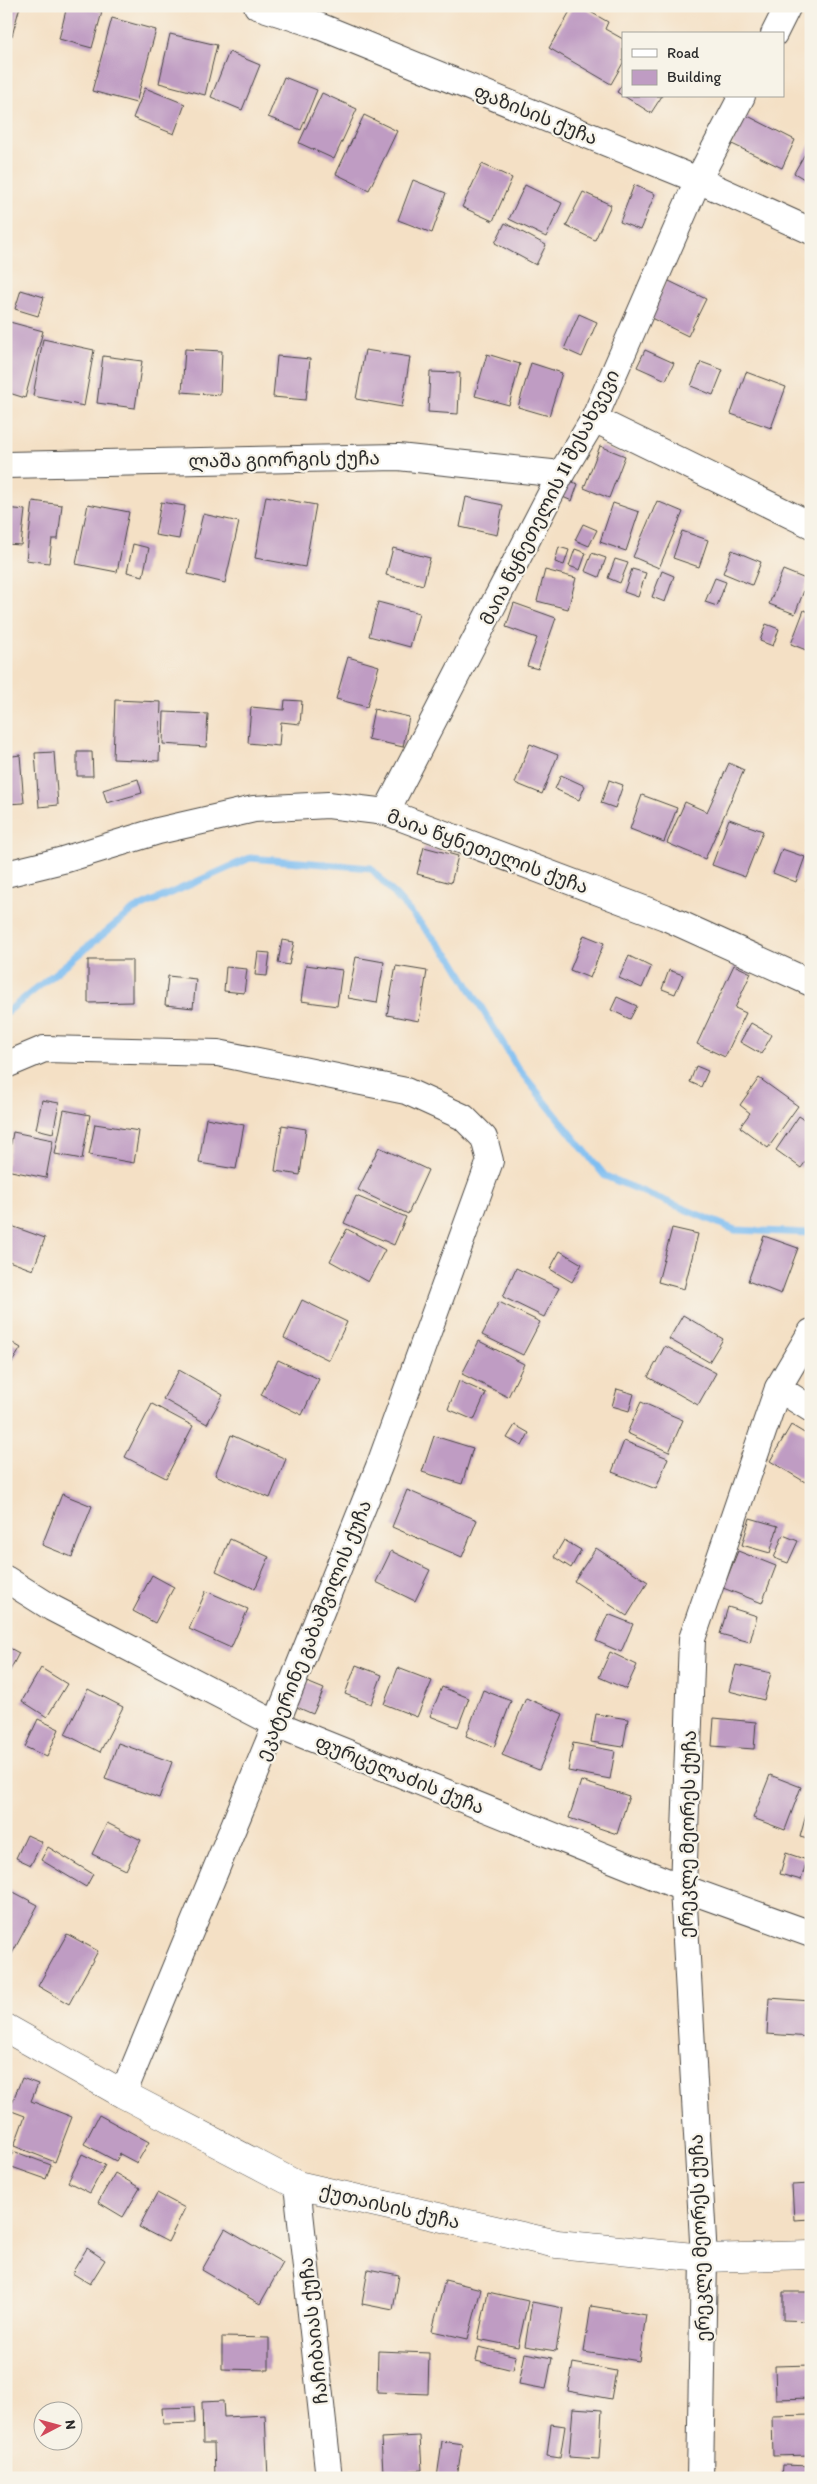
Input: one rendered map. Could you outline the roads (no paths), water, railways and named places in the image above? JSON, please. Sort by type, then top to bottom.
[{"type":"street","name":"ფაზისის ქუჩა","points":[[257,6],[321,15],[811,231]]},
{"type":"street","points":[[775,32],[788,6]]},
{"type":"street","name":"მაია წყნეთელის II შესახვევი","points":[[386,812],[561,474],[594,419],[698,180],[741,98]]},
{"type":"street","points":[[594,419],[811,525]]},
{"type":"street","name":"ლაშა გიორგის ქუჩა","points":[[6,465],[398,457],[561,474]]},
{"type":"street","name":"მაია წყნეთელის ქუჩა","points":[[6,874],[63,860],[158,831],[254,809],[328,805],[386,812],[665,917],[811,983]]},
{"type":"street","name":"ეკატერინე გაბაშვილის ქუჩა","points":[[6,1065],[44,1048],[227,1055],[406,1091],[463,1117],[484,1138],[490,1161],[380,1464],[276,1724],[123,2094]]},
{"type":"street","name":"ერეკლე მეორეს ქუჩა","points":[[700,2478],[704,2258],[683,1888],[692,1639],[778,1388],[811,1332]]},
{"type":"street","points":[[778,1388],[811,1409]]},
{"type":"street","name":"ფურცელაძის ქუჩა","points":[[6,1580],[52,1608],[276,1724],[683,1888],[811,1934]]},
{"type":"street","name":"ქუთაისის ქუჩა","points":[[6,2028],[123,2094],[297,2185],[557,2244],[704,2258],[811,2255]]},
{"type":"street","name":"ჩაჩიბაიას ქუჩა","points":[[297,2185],[329,2478]]},
{"type":"waterway","points":[[6,1013],[133,910],[250,858],[371,868],[453,960],[517,1067],[605,1176],[735,1230],[811,1233]]}]
